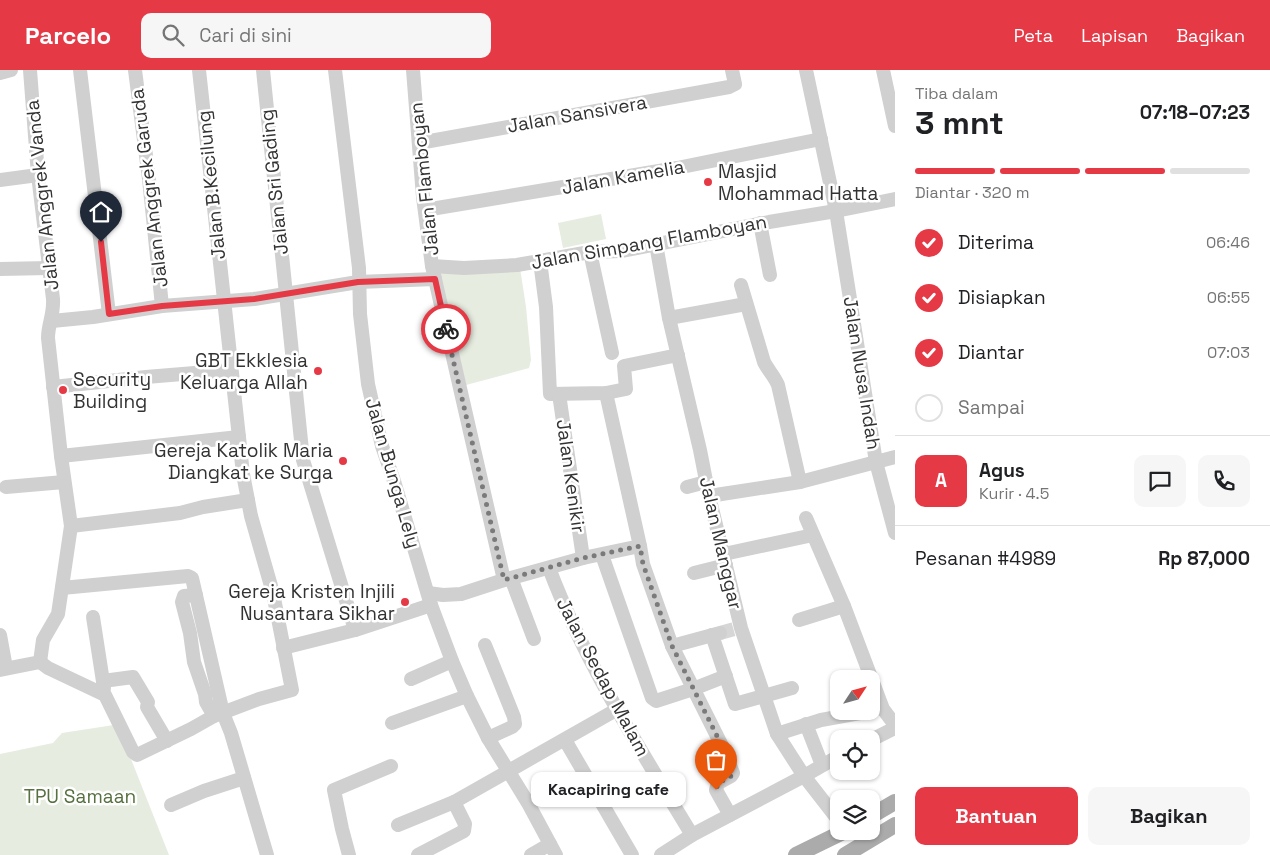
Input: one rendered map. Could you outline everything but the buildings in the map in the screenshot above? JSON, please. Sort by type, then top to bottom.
[{"type":"main road","points":[[880,811],[895,802]]},
{"type":"main road","points":[[845,855],[895,824]]},
{"type":"main road","points":[[796,855],[830,838]]},
{"type":"street","points":[[0,73],[10,70]]},
{"type":"street","name":"Jalan Anggrek Vanda","points":[[30,70],[38,175],[54,305],[52,321],[48,332],[52,387],[71,526],[58,614],[43,640],[40,662]]},
{"type":"street","points":[[80,70],[109,314]]},
{"type":"street","name":"Jalan Anggrek Garuda","points":[[135,70],[162,306]]},
{"type":"street","name":"Jalan B.Kecilung","points":[[199,70],[223,300],[248,500],[273,593],[292,690],[259,699],[219,714]]},
{"type":"street","name":"Jalan Sri Gading","points":[[263,70],[303,460],[355,630]]},
{"type":"street","name":"Jalan Bunga Lely","points":[[335,70],[359,268],[358,282],[368,384],[382,446],[429,599],[452,661],[488,738],[528,803],[553,850]]},
{"type":"street","name":"Jalan Flamboyan","points":[[413,70],[425,210],[433,273],[508,579],[534,639]]},
{"type":"street","name":"Jalan Sansivera","points":[[419,143],[734,85],[732,70]]},
{"type":"street","name":"Jalan Nusa Indah","points":[[806,70],[836,211],[876,462],[895,533]]},
{"type":"street","points":[[883,70],[895,126]]},
{"type":"street","name":"Jalan Kamelia","points":[[425,210],[677,168],[821,139]]},
{"type":"street","points":[[0,180],[38,175]]},
{"type":"street","name":"Jalan Simpang Flamboyan","points":[[52,321],[162,306],[286,295],[358,282],[495,267],[590,252],[622,251],[760,223],[895,199]]},
{"type":"street","points":[[760,223],[770,275]]},
{"type":"street","name":"Jalan Manggar","points":[[656,244],[669,318],[740,628],[750,652],[777,734],[804,776],[830,809]]},
{"type":"street","points":[[590,252],[612,353]]},
{"type":"street","points":[[540,261],[546,307],[549,393],[606,393],[626,389],[624,366],[678,355]]},
{"type":"street","points":[[0,269],[49,268]]},
{"type":"street","points":[[741,285],[764,362],[778,385],[800,482]]},
{"type":"street","points":[[669,318],[746,304]]},
{"type":"street","points":[[52,387],[231,370]]},
{"type":"street","points":[[606,393],[643,564],[672,646],[722,746],[733,773],[718,783],[716,790],[730,815]]},
{"type":"street","name":"Jalan Kenikir","points":[[559,394],[583,558]]},
{"type":"street","points":[[61,456],[239,437]]},
{"type":"street","points":[[687,487],[708,489],[800,482],[895,457]]},
{"type":"street","points":[[6,487],[64,482]]},
{"type":"street","points":[[71,526],[180,513],[248,500]]},
{"type":"street","points":[[806,518],[844,606],[863,670]]},
{"type":"street","points":[[694,573],[725,559],[813,535]]},
{"type":"street","points":[[283,648],[355,630],[429,599],[462,594],[583,558],[640,546]]},
{"type":"street","points":[[602,555],[652,698],[656,701],[726,676]]},
{"type":"street","name":"Jalan Sedap Malam","points":[[549,568],[572,623],[616,710],[692,835]]},
{"type":"street","points":[[62,588],[188,576],[193,580],[196,595],[184,596],[182,602],[190,633],[194,662],[206,703],[219,714],[231,733],[267,855]]},
{"type":"street","points":[[799,620],[844,606]]},
{"type":"street","points":[[93,617],[105,695],[135,754],[138,755],[219,714]]},
{"type":"street","points":[[672,646],[716,634],[735,704],[792,688]]},
{"type":"street","points":[[0,635],[3,669],[40,662],[48,668],[105,695]]},
{"type":"street","points":[[485,645],[516,724],[512,728],[488,738]]},
{"type":"street","points":[[411,680],[452,661]]},
{"type":"street","points":[[103,681],[135,678],[148,702],[147,707],[167,741]]},
{"type":"street","points":[[392,723],[467,696]]},
{"type":"street","points":[[398,824],[454,802],[616,710]]},
{"type":"street","points":[[880,714],[895,726],[880,735]]},
{"type":"street","points":[[777,734],[806,724],[830,719]]},
{"type":"street","points":[[806,724],[822,765]]},
{"type":"street","points":[[564,740],[632,855]]},
{"type":"street","points":[[661,855],[692,835],[830,761]]},
{"type":"street","points":[[349,855],[334,790],[391,766]]},
{"type":"street","points":[[171,805],[204,791],[244,778]]},
{"type":"street","points":[[418,855],[464,831],[465,824],[454,802]]},
{"type":"street","points":[[531,855],[553,850]]},
{"type":"green space","points":[[601,214],[606,239],[563,248],[558,223]]},
{"type":"green space","points":[[520,268],[531,360],[529,368],[466,385],[439,270]]},
{"type":"green space","name":"TPU Samaan","points":[[114,725],[127,749],[169,855],[0,855],[0,754],[53,743],[62,733]]},
{"type":"tunnel","points":[[720,633],[738,628]]},
{"type":"way so far","points":[[446,329],[504,580],[583,558],[640,546],[643,564],[672,646],[722,746],[733,773],[718,783],[716,790]]},
{"type":"place","name":"Masjid Mohammad Hatta","points":[[708,182]]},
{"type":"place","name":"GBT Ekklesia Keluarga Allah","points":[[318,371]]},
{"type":"place","name":"Security Building","points":[[63,390]]},
{"type":"place","name":"Gereja Katolik Maria Diangkat ke Surga","points":[[343,461]]},
{"type":"place","name":"Gereja Kristen Injili Nusantara Sikhar","points":[[405,602]]},
{"type":"place","name":"Kacapiring cafe","points":[[716,790]]},
{"type":"route","points":[[101,242],[109,314],[162,306],[286,295],[358,282],[435,279],[446,329]]}]
